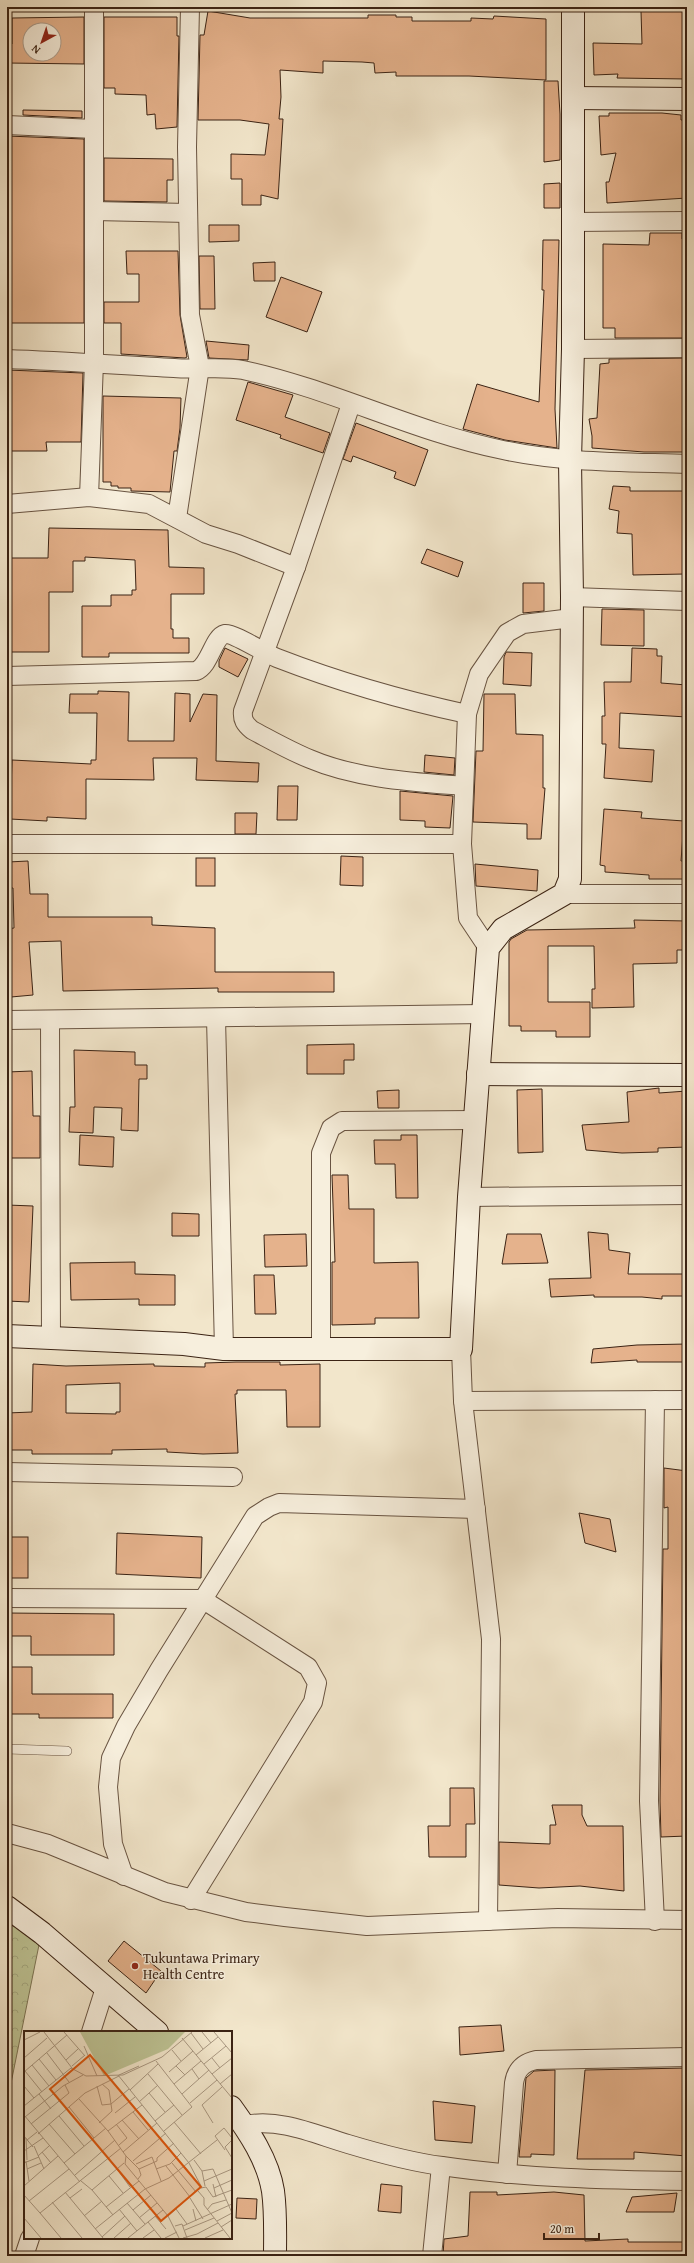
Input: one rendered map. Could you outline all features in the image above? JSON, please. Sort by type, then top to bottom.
[{"type":"street","points":[[89,497],[94,362],[94,7]]},
{"type":"street","points":[[176,518],[200,367],[190,315],[187,147],[190,7]]},
{"type":"street","points":[[488,1921],[491,1639],[463,1401],[461,1349],[468,1197],[488,948],[503,929],[551,903],[564,894],[570,879],[572,608],[570,460],[573,349],[573,7]]},
{"type":"street","points":[[573,98],[687,99]]},
{"type":"street","points":[[7,125],[94,129]]},
{"type":"street","points":[[94,211],[188,213]]},
{"type":"street","points":[[573,222],[687,221]]},
{"type":"street","points":[[573,349],[687,348]]},
{"type":"street","points":[[7,359],[94,362],[177,369],[200,367],[242,370],[299,385],[435,432],[503,450],[570,460],[687,464]]},
{"type":"street","points":[[351,404],[296,567],[243,710],[245,724],[252,730],[311,760],[344,770],[380,777],[464,786]]},
{"type":"street","points":[[7,504],[89,497],[149,504],[206,534],[238,544],[296,567]]},
{"type":"street","points":[[488,948],[468,918],[462,844],[466,714],[479,674],[507,633],[523,624],[572,608],[687,601]]},
{"type":"street","points":[[7,676],[196,671],[202,669],[219,638],[224,634],[231,635],[264,654],[329,678],[420,704],[466,714]]},
{"type":"street","points":[[7,844],[462,844]]},
{"type":"street","points":[[564,894],[687,894]]},
{"type":"street","points":[[7,1020],[483,1014]]},
{"type":"street","points":[[216,1018],[224,1349]]},
{"type":"street","points":[[50,1020],[51,1338]]},
{"type":"street","points":[[478,1074],[687,1075]]},
{"type":"street","points":[[321,1349],[321,1154],[331,1128],[342,1121],[474,1120]]},
{"type":"street","points":[[468,1197],[687,1195]]},
{"type":"street","points":[[7,1336],[184,1344],[224,1349],[461,1349]]},
{"type":"street","points":[[655,1400],[650,1801],[655,1921]]},
{"type":"street","points":[[463,1401],[687,1400]]},
{"type":"street","points":[[7,1472],[233,1476]]},
{"type":"street","points":[[124,1876],[113,1844],[108,1787],[111,1758],[126,1726],[250,1522],[262,1511],[273,1504],[476,1509]]},
{"type":"street","points":[[7,1598],[202,1599],[308,1667],[317,1683],[313,1702],[190,1900]]},
{"type":"street","points":[[7,1833],[48,1844],[124,1876],[190,1900],[246,1912],[367,1926],[558,1918],[655,1921],[687,1920]]},
{"type":"street","points":[[7,1907],[42,1933],[156,2031]]},
{"type":"street","points":[[91,2031],[105,1988]]},
{"type":"street","points":[[507,2174],[514,2083],[516,2074],[520,2067],[526,2063],[536,2060],[687,2057]]},
{"type":"street","points":[[232,2108],[245,2125],[263,2160],[273,2191],[275,2256]]},
{"type":"street","points":[[245,2125],[258,2122],[290,2127],[354,2146],[441,2166],[507,2174],[596,2180],[687,2181]]},
{"type":"street","points":[[432,2256],[441,2166]]},
{"type":"street","points":[[24,2256],[30,2239]]},
{"type":"lane","points":[[7,1749],[67,1750]]},
{"type":"green space","points":[[7,1924],[41,1935],[7,2103]]},
{"type":"building","points":[[648,7],[687,7],[687,79],[617,78],[618,74],[594,75],[593,43],[642,44],[641,11],[648,11]]},
{"type":"building","points":[[208,11],[250,18],[368,18],[368,15],[396,15],[396,17],[412,17],[412,21],[471,21],[471,18],[493,19],[494,16],[546,19],[546,80],[469,76],[396,76],[396,72],[375,73],[374,63],[362,62],[323,61],[323,73],[280,70],[281,97],[279,119],[283,119],[278,199],[261,195],[261,205],[242,205],[242,179],[231,179],[231,154],[265,155],[269,124],[240,120],[198,120],[200,35],[204,35]]},
{"type":"building","points":[[84,17],[84,64],[7,63],[7,44],[12,44],[12,18]]},
{"type":"building","points":[[104,17],[177,17],[177,36],[179,36],[177,127],[156,129],[155,114],[147,115],[146,95],[115,94],[115,88],[104,88]]},
{"type":"building","points":[[544,81],[558,81],[560,160],[544,162]]},
{"type":"building","points":[[23,110],[82,111],[82,118],[23,115]]},
{"type":"building","points":[[609,113],[662,113],[681,115],[681,120],[687,120],[687,198],[607,203],[606,182],[609,182],[616,153],[601,155],[599,116],[609,116]]},
{"type":"building","points":[[7,136],[84,139],[84,323],[10,323],[10,298],[7,298],[7,254],[9,254],[11,205],[7,205]]},
{"type":"building","points":[[104,158],[173,159],[173,180],[167,180],[167,202],[104,201]]},
{"type":"building","points":[[560,183],[560,208],[544,208],[544,184]]},
{"type":"building","points":[[209,225],[239,225],[239,241],[209,242]]},
{"type":"building","points":[[650,233],[682,233],[682,239],[687,239],[687,338],[615,338],[615,328],[603,328],[603,244],[649,245]]},
{"type":"building","points":[[543,240],[559,240],[555,409],[557,448],[505,440],[463,429],[477,384],[539,402],[544,290],[542,290]]},
{"type":"building","points":[[126,251],[178,251],[180,315],[187,357],[121,354],[121,323],[104,323],[104,302],[139,302],[139,274],[127,274]]},
{"type":"building","points":[[199,256],[214,256],[215,309],[200,309]]},
{"type":"building","points":[[275,262],[275,281],[254,281],[253,263]]},
{"type":"building","points":[[281,277],[322,292],[307,332],[266,317]]},
{"type":"building","points":[[206,341],[249,345],[248,360],[209,358]]},
{"type":"building","points":[[687,358],[686,452],[644,452],[592,448],[592,436],[589,419],[597,418],[600,364],[609,363],[609,359]]},
{"type":"building","points":[[7,370],[83,373],[81,442],[46,442],[47,451],[7,451]]},
{"type":"building","points":[[248,382],[293,395],[285,417],[330,433],[323,453],[280,438],[281,435],[236,420]]},
{"type":"building","points":[[103,396],[181,398],[180,428],[177,451],[174,451],[170,492],[131,491],[131,488],[118,488],[118,486],[111,486],[111,482],[103,482]]},
{"type":"building","points":[[356,423],[428,450],[415,486],[394,478],[396,472],[353,456],[351,462],[343,459]]},
{"type":"building","points":[[613,486],[630,487],[630,491],[687,491],[687,532],[684,532],[685,574],[633,575],[632,534],[617,533],[619,511],[609,509]]},
{"type":"building","points":[[49,528],[168,530],[169,567],[204,568],[204,594],[171,594],[171,629],[173,629],[173,638],[189,638],[189,653],[109,653],[109,657],[82,657],[82,606],[111,606],[111,595],[132,595],[132,590],[136,590],[135,560],[85,557],[85,561],[73,561],[73,592],[49,592],[49,652],[7,652],[7,558],[48,558]]},
{"type":"building","points":[[427,549],[463,562],[458,577],[421,563]]},
{"type":"building","points":[[523,583],[544,583],[544,611],[523,613]]},
{"type":"building","points":[[602,609],[644,610],[644,646],[601,645]]},
{"type":"building","points":[[225,648],[248,659],[238,677],[219,667],[219,661]]},
{"type":"building","points":[[632,648],[657,649],[657,656],[662,656],[661,683],[687,685],[687,717],[620,713],[619,748],[654,750],[652,782],[604,778],[606,744],[602,744],[602,716],[605,716],[604,682],[631,682]]},
{"type":"building","points":[[506,652],[532,653],[531,686],[503,684],[504,657]]},
{"type":"building","points":[[98,691],[129,692],[128,741],[174,741],[175,693],[190,694],[190,722],[203,694],[217,695],[216,761],[259,763],[258,782],[196,780],[197,758],[153,758],[154,780],[86,779],[86,819],[47,817],[47,821],[10,819],[12,760],[91,764],[91,760],[96,760],[97,713],[69,713],[70,694],[98,694]]},
{"type":"building","points":[[484,694],[515,694],[516,734],[543,735],[543,788],[545,788],[541,839],[527,839],[527,824],[473,822],[476,751],[483,751]]},
{"type":"building","points":[[425,755],[455,758],[454,775],[424,772]]},
{"type":"building","points":[[278,786],[298,786],[297,820],[277,820]]},
{"type":"building","points":[[400,791],[453,796],[450,828],[425,827],[425,821],[400,820]]},
{"type":"building","points":[[604,809],[642,812],[641,818],[684,821],[681,861],[686,861],[686,879],[649,879],[649,875],[605,872],[605,866],[600,865]]},
{"type":"building","points":[[235,813],[257,813],[256,834],[235,834]]},
{"type":"building","points":[[341,856],[363,857],[363,886],[340,885]]},
{"type":"building","points":[[196,858],[215,858],[215,886],[196,886]]},
{"type":"building","points":[[28,861],[30,894],[48,894],[48,917],[152,917],[152,925],[215,928],[215,972],[334,972],[334,992],[218,992],[218,988],[63,991],[61,941],[29,942],[33,995],[11,997],[7,929],[14,928],[13,888],[10,888],[8,862]]},
{"type":"building","points":[[475,864],[538,870],[537,891],[476,886]]},
{"type":"building","points":[[634,920],[687,921],[687,950],[677,950],[677,963],[633,964],[634,1007],[592,1008],[592,989],[595,989],[594,946],[548,946],[548,1002],[590,1002],[590,1037],[556,1037],[556,1031],[521,1031],[521,1026],[509,1026],[509,942],[511,939],[527,930],[635,928]]},
{"type":"building","points":[[354,1044],[354,1060],[344,1060],[344,1074],[307,1074],[307,1045]]},
{"type":"building","points":[[74,1050],[135,1052],[135,1065],[147,1065],[147,1079],[139,1079],[138,1131],[121,1130],[122,1108],[94,1107],[93,1133],[69,1132],[70,1107],[75,1107]]},
{"type":"building","points":[[32,1071],[33,1116],[40,1116],[40,1158],[7,1158],[7,1072]]},
{"type":"building","points":[[659,1088],[659,1093],[687,1091],[687,1147],[658,1148],[658,1152],[622,1153],[586,1150],[582,1125],[629,1122],[627,1092]]},
{"type":"building","points":[[542,1089],[543,1152],[518,1153],[517,1090]]},
{"type":"building","points":[[399,1090],[399,1108],[378,1108],[377,1091]]},
{"type":"building","points":[[80,1135],[114,1137],[113,1167],[79,1165]]},
{"type":"building","points":[[401,1135],[417,1135],[418,1198],[396,1198],[395,1164],[375,1164],[374,1140],[401,1140]]},
{"type":"building","points":[[332,1175],[348,1175],[349,1209],[374,1209],[374,1263],[418,1262],[419,1318],[375,1318],[375,1324],[332,1325],[332,1262],[335,1262]]},
{"type":"building","points":[[7,1205],[33,1206],[29,1302],[7,1301]]},
{"type":"building","points":[[172,1213],[199,1214],[199,1236],[172,1236]]},
{"type":"building","points":[[588,1232],[608,1234],[609,1250],[630,1253],[628,1274],[687,1274],[687,1296],[662,1296],[662,1299],[642,1297],[594,1297],[594,1295],[551,1297],[549,1279],[591,1278]]},
{"type":"building","points":[[306,1234],[307,1266],[265,1267],[264,1235]]},
{"type":"building","points":[[507,1234],[541,1234],[548,1263],[502,1264]]},
{"type":"building","points":[[135,1262],[135,1274],[175,1275],[175,1305],[139,1305],[139,1299],[71,1300],[70,1263]]},
{"type":"building","points":[[254,1275],[274,1275],[276,1314],[255,1314]]},
{"type":"building","points":[[687,1344],[687,1362],[637,1362],[637,1360],[591,1363],[593,1349],[637,1345]]},
{"type":"building","points":[[280,1362],[280,1365],[320,1364],[320,1427],[287,1427],[286,1390],[237,1390],[237,1394],[235,1394],[238,1453],[203,1454],[167,1452],[167,1449],[112,1450],[112,1454],[32,1454],[32,1450],[7,1450],[7,1413],[32,1412],[33,1364],[66,1366],[154,1364],[154,1366],[205,1367],[205,1363]],"holes":[[[120,1383],[120,1412],[116,1412],[116,1414],[66,1413],[66,1385]]]},
{"type":"building","points":[[664,1468],[687,1471],[687,1836],[661,1837],[660,1801],[663,1549],[668,1549],[668,1507],[664,1508]]},
{"type":"building","points":[[579,1513],[610,1519],[616,1552],[585,1543]]},
{"type":"building","points":[[117,1533],[202,1537],[201,1578],[116,1574]]},
{"type":"building","points":[[7,1537],[28,1537],[28,1578],[7,1578]]},
{"type":"building","points":[[7,1613],[114,1614],[114,1655],[31,1655],[31,1636],[7,1636]]},
{"type":"building","points":[[7,1667],[32,1667],[32,1694],[113,1694],[113,1718],[39,1718],[39,1714],[7,1714]]},
{"type":"building","points":[[450,1788],[474,1788],[475,1824],[466,1824],[466,1857],[429,1857],[428,1826],[450,1826]]},
{"type":"building","points":[[552,1805],[582,1805],[582,1815],[587,1826],[623,1826],[624,1891],[580,1886],[539,1888],[499,1885],[499,1842],[550,1844],[550,1825],[556,1825]]},
{"type":"building","name":"Tukuntawa Primary Health Centre","points":[[124,1941],[161,1971],[146,1993],[108,1961]]},
{"type":"building","points":[[501,2025],[504,2051],[460,2055],[459,2027]]},
{"type":"building","points":[[687,2068],[687,2156],[634,2152],[634,2159],[577,2159],[585,2070]]},
{"type":"building","points":[[555,2070],[554,2155],[531,2154],[531,2157],[519,2157],[526,2078],[534,2071]]},
{"type":"building","points":[[433,2101],[475,2106],[472,2143],[435,2140]]},
{"type":"building","points":[[381,2184],[402,2186],[401,2213],[378,2211]]},
{"type":"building","points":[[470,2192],[497,2192],[497,2195],[554,2192],[584,2195],[585,2241],[628,2239],[628,2242],[687,2242],[687,2256],[443,2256],[444,2239],[468,2236]]},
{"type":"building","points":[[677,2193],[674,2212],[626,2212],[632,2197]]},
{"type":"building","points":[[237,2198],[257,2199],[256,2219],[236,2218]]},
{"type":"place","name":"Tukuntawa Primary Health Centre","points":[[135,1966]]}]
